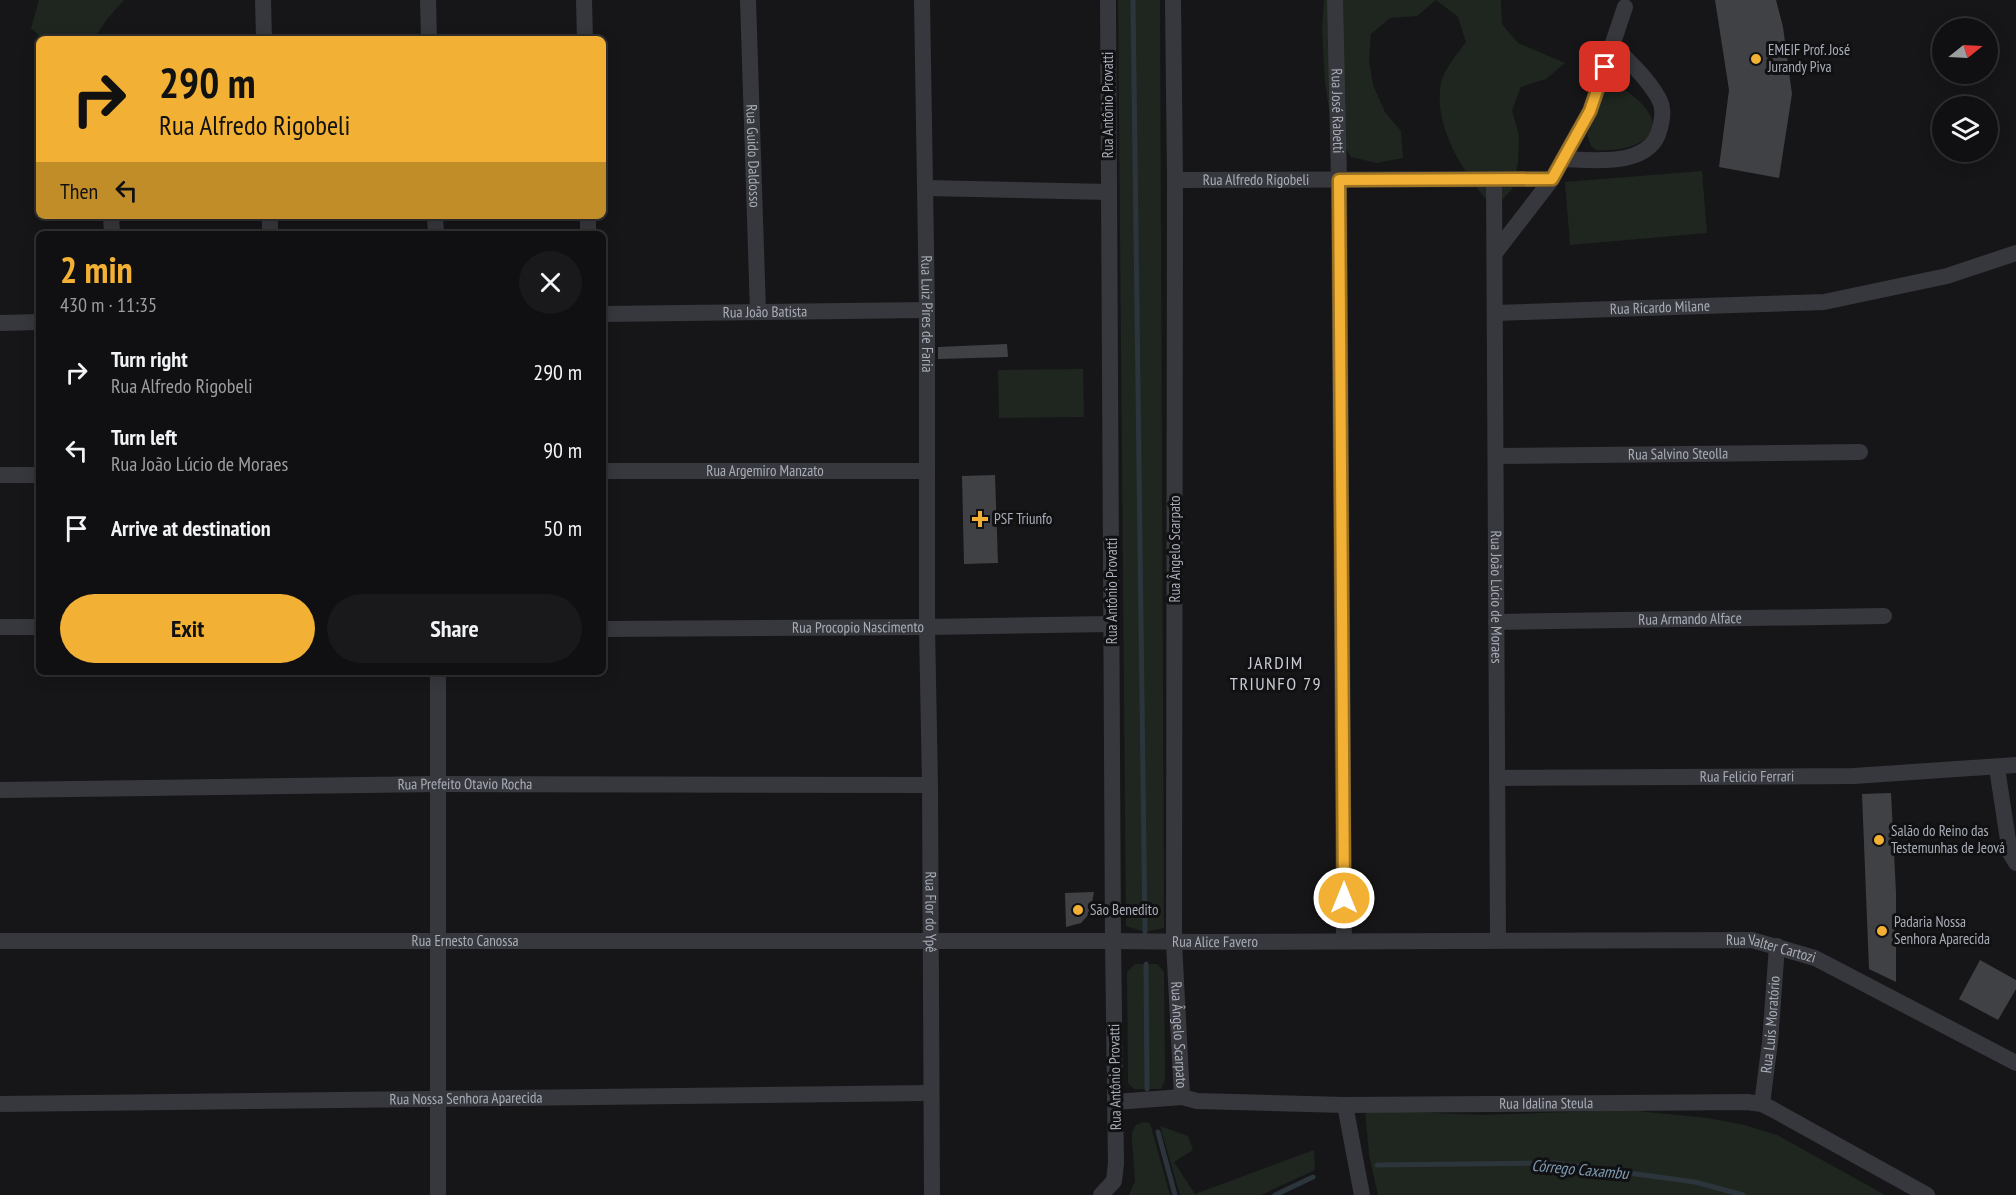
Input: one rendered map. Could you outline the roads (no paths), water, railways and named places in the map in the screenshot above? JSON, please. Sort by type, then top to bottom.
[{"type":"street","points":[[263,0],[264,36]]},
{"type":"street","points":[[428,0],[429,36]]},
{"type":"street","points":[[584,0],[585,36]]},
{"type":"street","name":"Rua Guido Daldosso","points":[[748,0],[758,312]]},
{"type":"street","name":"Rua Luiz Pires de Faria","points":[[922,0],[927,310],[927,627]]},
{"type":"street","name":"Rua Antônio Provatti","points":[[1101,1195],[1114,1181],[1116,1163],[1108,0]]},
{"type":"street","name":"Rua Ângelo Scarpato","points":[[1173,0],[1175,180],[1174,942],[1182,1097]]},
{"type":"street","name":"Rua José Rabetti","points":[[1335,0],[1339,180],[1344,940]]},
{"type":"street","points":[[1495,253],[1552,179],[1590,111],[1625,7]]},
{"type":"street","points":[[1563,159],[1627,158],[1645,150],[1658,136],[1664,112],[1658,98],[1642,75],[1612,45]]},
{"type":"street","name":"Rua Alfredo Rigobeli","points":[[1175,180],[1552,179]]},
{"type":"street","name":"Rua João Lúcio de Moraes","points":[[1494,180],[1498,940]]},
{"type":"street","points":[[926,188],[1109,192]]},
{"type":"street","name":"Rua Ricardo Milane","points":[[1495,313],[1824,302],[1947,276],[2016,253]]},
{"type":"street","name":"Rua João Batista","points":[[606,314],[927,310]]},
{"type":"street","points":[[0,324],[36,322]]},
{"type":"street","name":"Rua Salvino Steolla","points":[[1496,456],[1860,452]]},
{"type":"street","name":"Rua Argemiro Manzato","points":[[606,471],[926,471]]},
{"type":"street","points":[[0,475],[36,475]]},
{"type":"street","name":"Rua Armando Alface","points":[[1497,622],[1884,616]]},
{"type":"street","name":"Rua Procopio Nascimento","points":[[606,629],[1112,624]]},
{"type":"street","points":[[0,627],[36,627]]},
{"type":"street","name":"Rua Flor do Ypê","points":[[927,627],[932,1195]]},
{"type":"street","points":[[438,675],[438,1195]]},
{"type":"street","name":"Rua Felicio Ferrari","points":[[1497,778],[1854,776],[2016,765]]},
{"type":"street","points":[[1996,768],[2010,853],[2016,863]]},
{"type":"street","name":"Rua Prefeito Otavio Rocha","points":[[0,790],[438,784],[930,785]]},
{"type":"street","name":"Rua Alice Favero","points":[[931,941],[1498,940]]},
{"type":"street","name":"Rua Valter Cartozi","points":[[1498,940],[1752,940],[1815,958],[2011,1056]]},
{"type":"street","name":"Rua Ernesto Canossa","points":[[0,941],[931,941]]},
{"type":"street","name":"Rua Luís Moratório","points":[[1762,1104],[1770,1042],[1777,946]]},
{"type":"street","name":"Rua Nossa Senhora Aparecida","points":[[0,1104],[932,1093]]},
{"type":"street","name":"Rua Idalina Steula","points":[[1115,1102],[1182,1097],[1197,1101],[1345,1105],[1747,1102],[1762,1104],[1927,1195]]},
{"type":"street","points":[[1345,1105],[1362,1195]]},
{"type":"waterway","points":[[1133,0],[1145,932]]},
{"type":"waterway","points":[[1146,964],[1147,1089]]},
{"type":"waterway","points":[[1158,1132],[1175,1195]]},
{"type":"waterway","name":"Córrego Caxambu","points":[[1377,1165],[1555,1163],[1695,1182],[1743,1195]]},
{"type":"waterway","name":"Córrego Caxambu","points":[[1275,1195],[1313,1177]]},
{"type":"place","name":"EMEIF Prof. José Jurandy Piva","points":[[1756,59]]},
{"type":"place","name":"PSF Triunfo","points":[[980,519]]},
{"type":"place","name":"Salão do Reino das Testemunhas de Jeová","points":[[1879,840]]},
{"type":"place","name":"São Benedito","points":[[1078,910]]},
{"type":"place","name":"Padaria Nossa Senhora Aparecida","points":[[1882,931]]},
{"type":"district","name":"JARDIM TRIUNFO 79","points":[[1276,673]]}]
